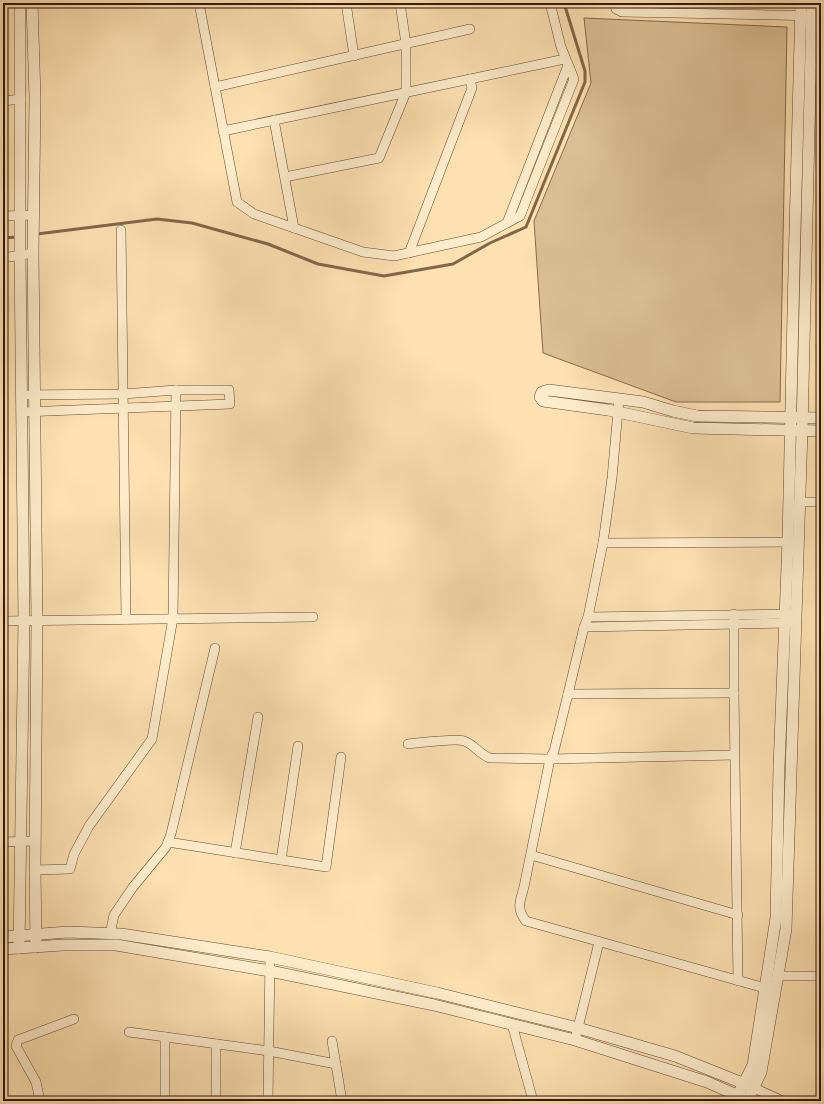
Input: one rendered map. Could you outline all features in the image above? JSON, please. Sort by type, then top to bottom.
[{"type":"street","points":[[19,948],[24,620],[20,255],[20,3]]},
{"type":"street","points":[[32,3],[35,98],[33,253],[37,620],[35,870],[36,947]]},
{"type":"street","points":[[199,3],[237,202],[254,214],[363,252],[394,256],[481,237],[507,222],[566,62],[550,3]]},
{"type":"street","points":[[346,3],[354,56]]},
{"type":"street","points":[[285,177],[379,158],[406,92],[406,44],[400,3]]},
{"type":"street","points":[[614,3],[616,9],[622,12],[811,16]]},
{"type":"street","points":[[801,3],[811,16]]},
{"type":"street","points":[[770,989],[778,976],[786,929],[790,619],[793,542],[790,430],[796,418],[812,3]]},
{"type":"street","points":[[215,87],[470,29]]},
{"type":"street","points":[[223,131],[470,79],[566,62]]},
{"type":"street","points":[[409,252],[472,88],[470,79]]},
{"type":"street","points":[[3,101],[21,99]]},
{"type":"street","points":[[274,120],[294,228]]},
{"type":"street","points":[[3,216],[34,215]]},
{"type":"street","points":[[122,230],[126,619]]},
{"type":"street","points":[[3,258],[33,253]]},
{"type":"street","points":[[22,395],[123,394],[176,390],[229,390],[230,404],[22,412]]},
{"type":"street","points":[[35,870],[70,869],[74,854],[89,826],[152,738],[173,618],[176,390]]},
{"type":"street","points":[[821,418],[693,416],[642,402],[549,390],[542,392],[540,397],[543,402],[617,412],[693,428],[821,431]]},
{"type":"street","points":[[619,399],[612,478],[603,543],[588,617],[584,627],[554,751],[550,759],[531,855],[519,904],[520,914],[526,921],[770,989]]},
{"type":"street","points":[[793,542],[799,502],[802,430],[796,418]]},
{"type":"street","points":[[799,502],[821,502]]},
{"type":"street","points":[[603,543],[793,542]]},
{"type":"street","points":[[588,617],[734,614],[790,619]]},
{"type":"street","points":[[734,614],[734,755],[738,981]]},
{"type":"street","points":[[3,621],[313,617]]},
{"type":"street","points":[[584,627],[734,624],[790,619]]},
{"type":"street","points":[[3,949],[64,945],[116,945],[270,970],[434,1005],[575,1040],[707,1082],[745,1099],[749,1086],[761,1072],[770,989],[776,918],[779,767],[790,619]]},
{"type":"street","points":[[110,934],[114,915],[133,887],[166,847],[168,842],[215,648]]},
{"type":"street","points":[[568,694],[734,693]]},
{"type":"street","points":[[235,853],[258,717]]},
{"type":"street","points":[[408,744],[463,740],[472,745],[488,758],[550,759],[734,755]]},
{"type":"street","points":[[281,860],[298,746]]},
{"type":"street","points":[[168,842],[326,867],[341,757]]},
{"type":"street","points":[[3,842],[36,841]]},
{"type":"street","points":[[531,855],[738,915]]},
{"type":"street","points":[[3,937],[68,932],[121,934],[270,957],[437,993],[578,1028],[674,1056],[783,1101]]},
{"type":"street","points":[[575,1040],[599,942]]},
{"type":"street","points":[[268,1101],[270,957]]},
{"type":"street","points":[[778,976],[821,976]]},
{"type":"street","points":[[434,1005],[437,993]]},
{"type":"street","points":[[40,1101],[36,1082],[16,1046],[16,1042],[74,1019]]},
{"type":"street","points":[[512,1024],[533,1101]]},
{"type":"street","points":[[129,1032],[269,1052],[336,1064]]},
{"type":"street","points":[[165,1037],[165,1101]]},
{"type":"street","points":[[332,1041],[342,1101]]},
{"type":"street","points":[[216,1044],[216,1101]]},
{"type":"shaded area","points":[[584,18],[787,27],[780,402],[676,402],[543,353],[534,221],[591,83]]},
{"type":"waterway","points":[[37,234],[157,219],[192,223],[268,244],[318,264],[384,276],[453,264],[490,243],[526,227],[585,82],[585,71],[564,3]]},
{"type":"waterway","points":[[3,238],[17,237]]}]
